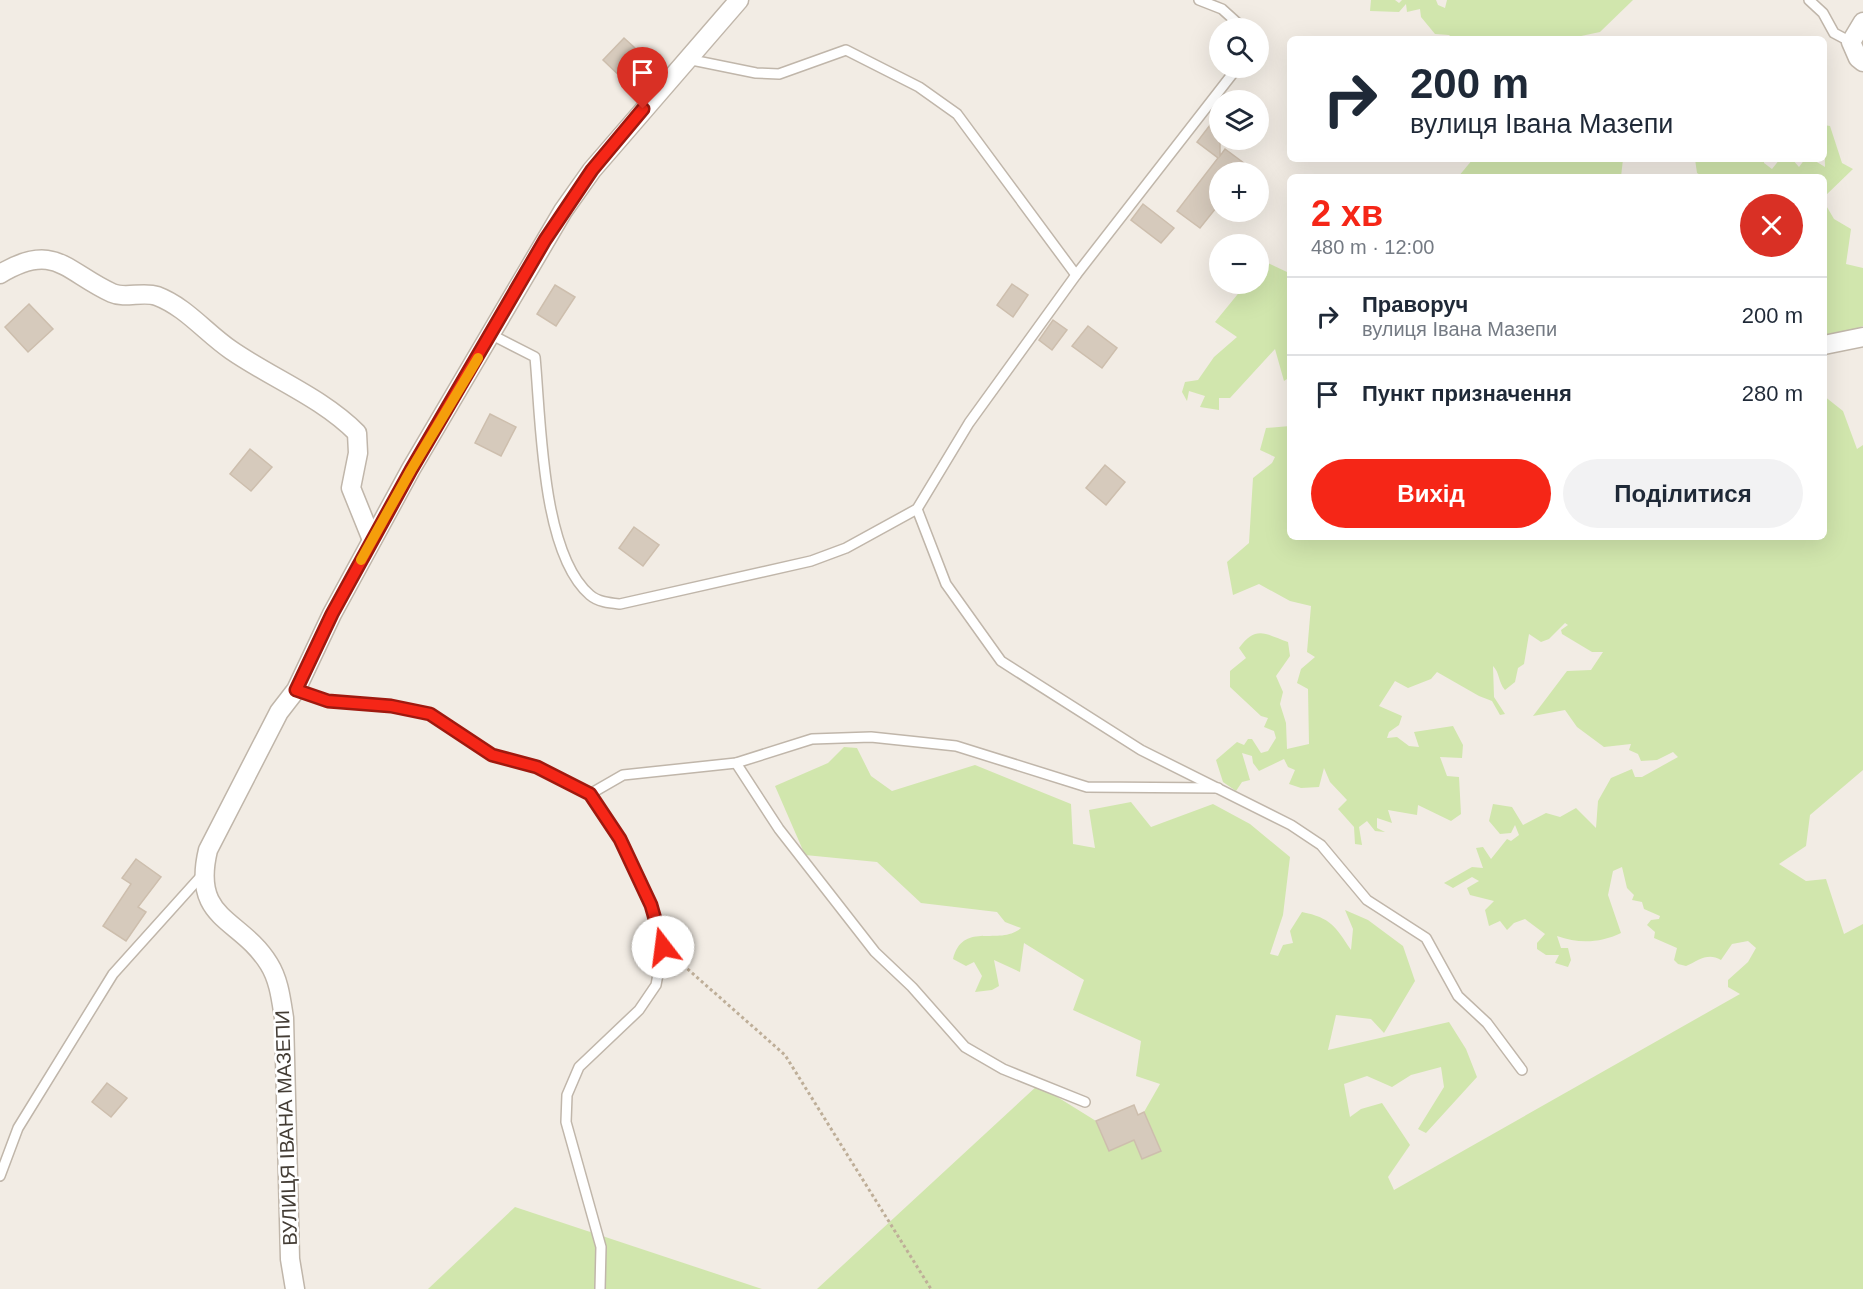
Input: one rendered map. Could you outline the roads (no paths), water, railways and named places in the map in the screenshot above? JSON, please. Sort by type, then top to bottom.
[{"type":"street","points":[[202,874],[208,850],[224,815],[279,712],[296,690],[332,614],[372,540],[542,246],[580,186],[739,0]]},
{"type":"street","points":[[1863,22],[1851,42],[1858,58],[1863,62]]},
{"type":"street","points":[[0,274],[22,260],[42,260],[70,267],[114,294],[155,295],[181,309],[232,351],[337,414],[357,433],[358,453],[351,488],[372,540]]},
{"type":"street","points":[[1827,344],[1863,337]]},
{"type":"street","name":"ВУЛИЦЯ ІВАНА МАЗЕПИ","points":[[202,874],[207,898],[225,920],[257,948],[270,965],[280,990],[284,1029],[290,1259],[296,1289]]},
{"type":"lane","points":[[1199,0],[1222,9],[1232,18]]},
{"type":"lane","points":[[1809,0],[1823,13],[1834,33],[1851,42]]},
{"type":"lane","points":[[687,59],[756,73],[779,74],[846,50],[919,87],[957,114],[1076,276]]},
{"type":"lane","points":[[492,335],[535,357],[546,487],[562,555],[581,585],[599,600],[620,604],[634,603],[810,561],[846,548],[916,509],[969,423],[1076,276],[1229,78]]},
{"type":"lane","points":[[916,509],[946,584],[1001,661],[1141,750],[1291,825],[1321,845],[1367,900],[1426,938],[1458,996],[1487,1023],[1522,1070]]},
{"type":"lane","points":[[296,690],[328,701],[391,706],[430,714],[492,755],[537,767],[590,794],[620,839],[651,905],[663,947],[656,985],[639,1010],[579,1066],[567,1095],[566,1122],[601,1247],[600,1289]]},
{"type":"lane","points":[[590,794],[623,775],[736,763],[812,739],[871,737],[956,746],[1087,787],[1218,788]]},
{"type":"lane","points":[[736,763],[779,829],[875,952],[912,987],[966,1047],[1003,1069],[1085,1102]]},
{"type":"lane","points":[[0,1176],[18,1128],[113,974],[202,874]]}]
